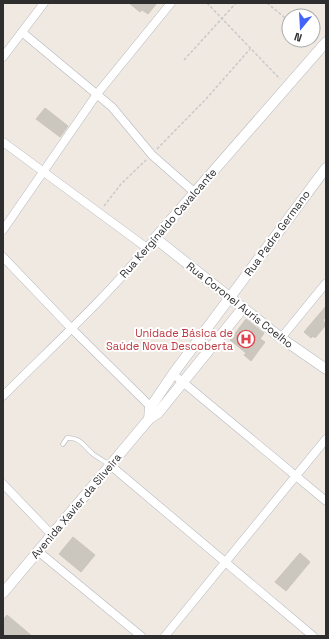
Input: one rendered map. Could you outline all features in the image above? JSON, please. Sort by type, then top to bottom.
[{"type":"street","points":[[3,57],[23,33],[44,3]]},
{"type":"street","points":[[3,230],[97,94],[171,3]]},
{"type":"street","points":[[23,33],[112,107],[152,155],[194,192]]},
{"type":"street","name":"Rua Kerginaldo Cavalcante","points":[[3,396],[72,329],[147,248],[194,192],[326,42]]},
{"type":"street","points":[[3,142],[98,214],[147,248]]},
{"type":"street","name":"Rua Padre Germano","points":[[229,298],[326,168]]},
{"type":"street","name":"Rua Coronel Auris Coelho","points":[[155,238],[281,338],[326,369]]},
{"type":"street","points":[[3,257],[152,413]]},
{"type":"street","points":[[281,338],[326,283]]},
{"type":"street","name":"Avenida Xavier da Silveira","points":[[152,413],[173,374],[229,298]]},
{"type":"street","name":"Avenida Xavier da Silveira","points":[[3,593],[39,552],[152,413],[183,383],[243,308]]},
{"type":"street","points":[[173,374],[326,501]]},
{"type":"street","points":[[165,636],[326,439]]},
{"type":"street","points":[[109,464],[313,636]]},
{"type":"street","points":[[3,484],[52,535]]},
{"type":"street","points":[[39,552],[141,636]]},
{"type":"lane","points":[[63,444],[67,438],[75,439],[83,444],[91,453],[109,464]]},
{"type":"path","points":[[207,3],[250,50],[287,86]]},
{"type":"path","points":[[184,60],[236,3]]},
{"type":"path","points":[[267,3],[281,14]]},
{"type":"path","points":[[98,214],[122,184],[206,99],[250,50]]},
{"type":"building","points":[[129,3],[157,3],[148,14],[142,10],[140,12]]},
{"type":"building","points":[[45,108],[68,126],[60,137],[36,119]]},
{"type":"building","points":[[326,306],[326,317],[323,320],[326,325],[315,338],[313,336],[311,338],[304,332]]},
{"type":"building","name":"Unidade Básica de Saúde Nova Descoberta","points":[[246,319],[264,333],[260,339],[265,342],[251,361],[244,355],[246,353],[230,340]]},
{"type":"building","points":[[73,537],[95,555],[81,572],[59,554]]},
{"type":"building","points":[[300,553],[310,562],[286,591],[275,582]]},
{"type":"building","points":[[7,615],[32,636],[3,636],[3,620]]},
{"type":"place","name":"Unidade Básica de Saúde Nova Descoberta","points":[[246,339]]}]
